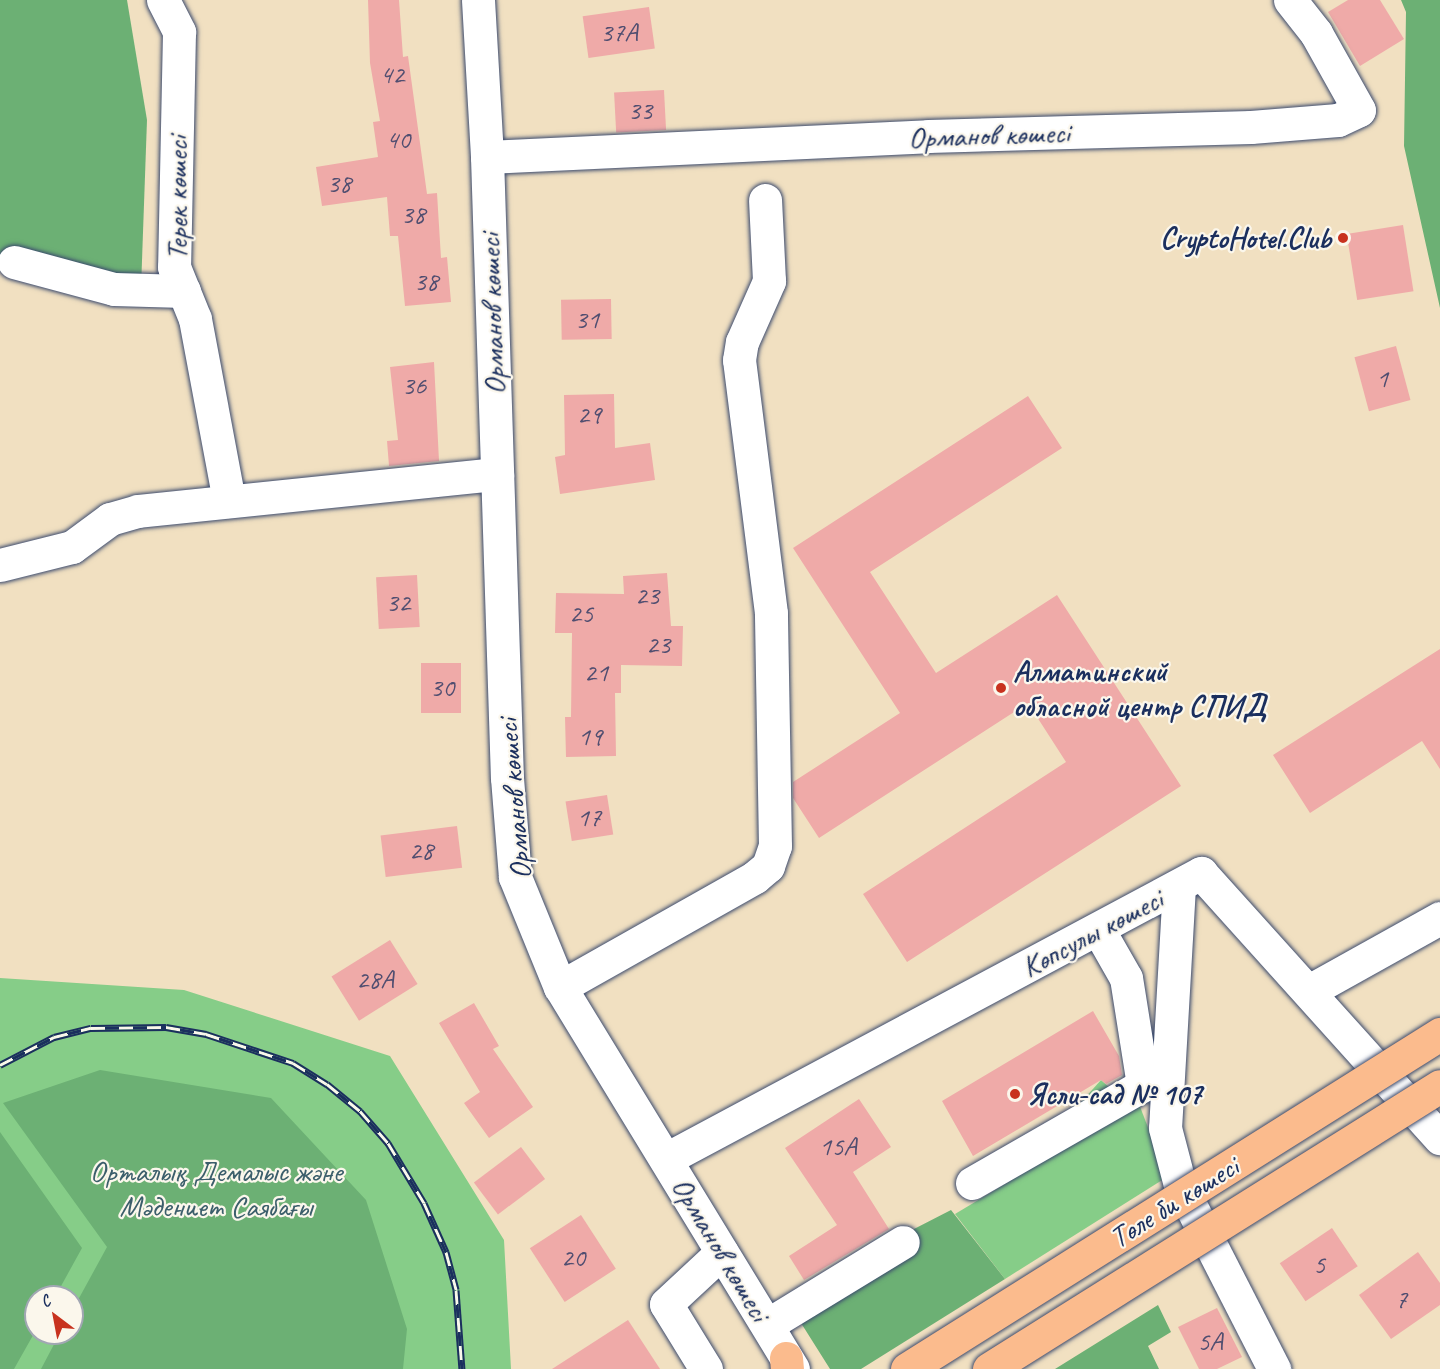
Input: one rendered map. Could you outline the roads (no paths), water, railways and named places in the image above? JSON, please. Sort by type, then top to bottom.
[{"type":"main road","name":"Төле би көшесі","points":[[908,1369],[1440,1034]]},
{"type":"main road","name":"Төле би көшесі","points":[[989,1369],[1440,1086]]},
{"type":"street","name":"Терек көшесі","points":[[163,0],[179,32],[174,267],[195,319],[229,501]]},
{"type":"street","name":"Орманов көшесі","points":[[478,0],[487,157],[507,778],[515,877],[560,987],[767,1325],[789,1365]]},
{"type":"street","name":"Орманов көшесі","points":[[487,157],[916,136],[1251,127],[1338,120],[1359,110],[1316,33],[1290,0]]},
{"type":"street","points":[[560,987],[755,877],[768,866],[775,846],[771,613],[739,360],[742,342],[768,281],[765,200]]},
{"type":"street","points":[[14,262],[114,289],[184,291]]},
{"type":"street","points":[[0,565],[72,547],[110,519],[138,511],[497,474]]},
{"type":"street","name":"Көпсулы көшесі","points":[[666,1159],[1201,873],[1440,1138]]},
{"type":"street","points":[[1179,886],[1165,1128],[1180,1185],[1274,1369]]},
{"type":"street","points":[[1309,991],[1440,918]]},
{"type":"street","points":[[972,1183],[1143,1085],[1126,978],[1098,929]]},
{"type":"street","points":[[767,1325],[903,1242]]},
{"type":"street","points":[[706,1369],[666,1304],[722,1252]]},
{"type":"railway","points":[[0,1065],[54,1037],[91,1028],[166,1027],[206,1034],[293,1063],[327,1084],[360,1111],[388,1143],[424,1203],[446,1252],[456,1290],[462,1369]]},
{"type":"place","name":"CryptoHotel.Club","points":[[1343,238]]},
{"type":"place","name":"Алматинский обласной центр СПИД","points":[[1001,688]]},
{"type":"place","name":"Ясли-сад № 107","points":[[1015,1094]]},
{"type":"park label","name":"Орталық Демалыс және Мәдениет Саябағы","points":[[216,1188]]}]
